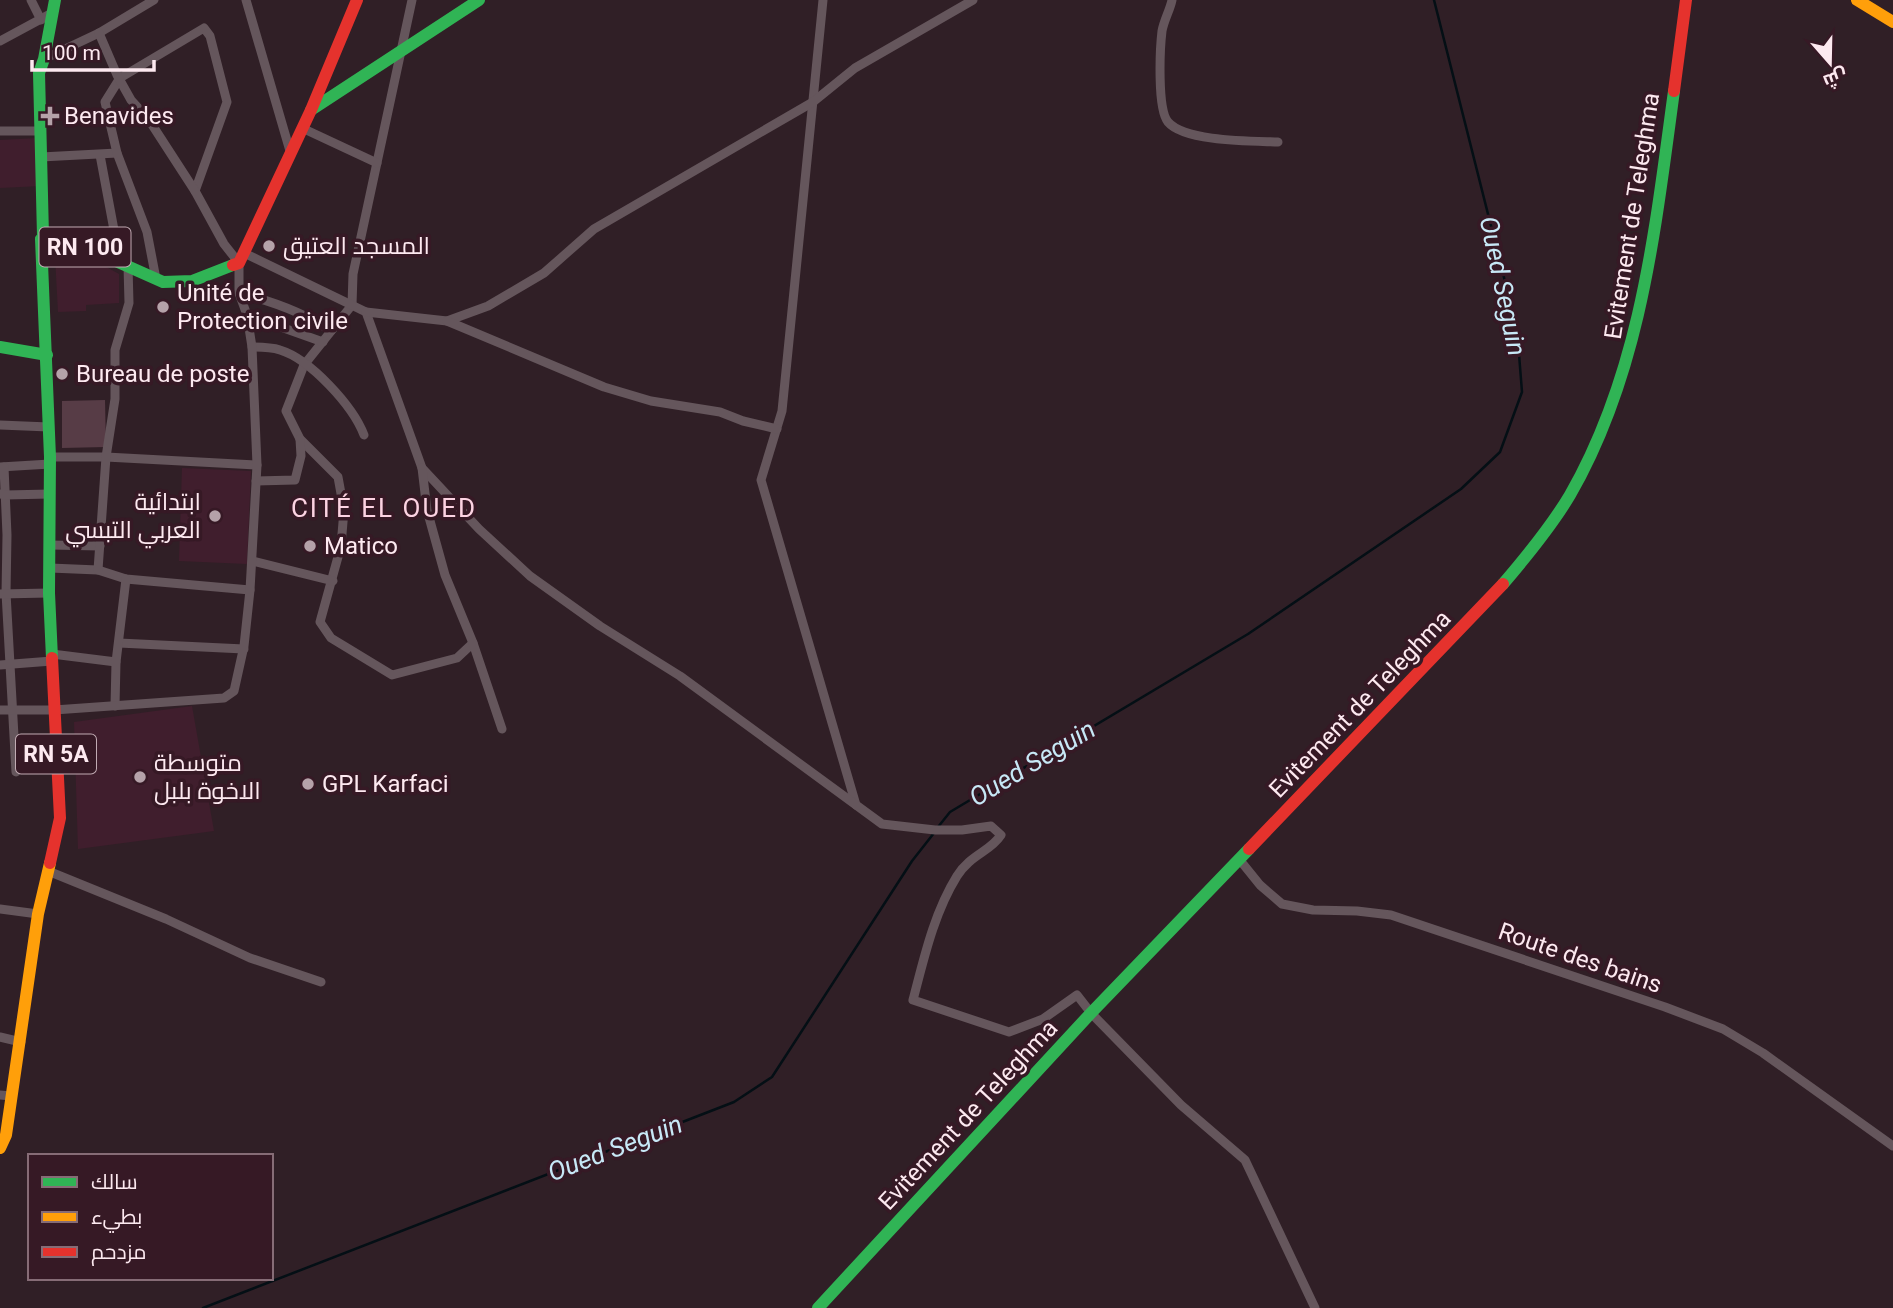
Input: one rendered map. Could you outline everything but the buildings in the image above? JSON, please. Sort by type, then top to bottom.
[{"type":"main road","points":[[241,258],[290,151],[312,110],[356,0]]},
{"type":"main road","points":[[312,110],[479,0]]},
{"type":"main road","name":"Evitement de Teleghma","points":[[818,1308],[1091,1013],[1487,603],[1537,544],[1571,493],[1608,419],[1632,347],[1648,280],[1686,0]]},
{"type":"main road","points":[[1857,0],[1893,22]]},
{"type":"main road","points":[[43,236],[39,73],[44,59],[49,11]]},
{"type":"main road","name":"RN 100","points":[[47,355],[41,244],[43,236],[53,233],[156,279],[178,285],[194,282],[241,258]]},
{"type":"main road","points":[[0,347],[47,355]]},
{"type":"main road","name":"RN 5A","points":[[0,1148],[6,1135],[6,1096],[21,1042],[38,914],[60,818],[49,593],[50,460],[47,355]]},
{"type":"street","points":[[0,41],[49,11],[31,0]]},
{"type":"street","points":[[44,59],[99,33],[154,0]]},
{"type":"street","points":[[246,0],[290,151]]},
{"type":"street","points":[[412,0],[353,274],[352,305],[304,365],[286,411],[300,439],[338,477],[344,510],[341,546],[320,622],[331,638],[392,676],[457,658],[473,643]]},
{"type":"street","points":[[823,0],[782,411],[761,480],[856,806]]},
{"type":"street","points":[[447,321],[488,306],[544,273],[594,229],[813,102],[855,68],[973,0]]},
{"type":"street","points":[[1172,0],[1163,28],[1161,54],[1163,110],[1167,122],[1178,129],[1219,140],[1278,142]]},
{"type":"street","points":[[156,279],[146,232],[117,153],[105,102],[120,78],[204,27],[210,36],[227,102],[195,191]]},
{"type":"street","points":[[99,33],[131,100],[149,120],[195,191],[224,244],[241,258],[366,312],[447,321],[604,387],[651,401],[720,411],[743,421],[777,429]]},
{"type":"street","points":[[302,128],[377,163]]},
{"type":"street","points":[[0,131],[41,131]]},
{"type":"street","points":[[41,157],[117,153]]},
{"type":"street","points":[[98,570],[106,457],[116,399],[115,350],[129,303],[124,264],[100,155]]},
{"type":"street","points":[[0,710],[54,710],[224,698],[234,691],[244,649],[253,561],[257,465],[252,347],[247,315],[239,293],[241,258]]},
{"type":"street","points":[[239,293],[292,310],[331,331]]},
{"type":"street","points":[[366,312],[422,468],[427,510],[444,575],[473,643],[502,729]]},
{"type":"street","points":[[247,315],[323,342]]},
{"type":"street","points":[[252,347],[281,350],[320,376],[341,397],[357,419],[364,435]]},
{"type":"street","points":[[0,425],[49,427]]},
{"type":"street","points":[[256,481],[295,480],[301,456],[300,439]]},
{"type":"street","points":[[16,772],[11,665],[3,594],[3,555],[7,535],[2,467],[50,460],[106,457],[257,465]]},
{"type":"street","points":[[422,468],[480,529],[530,576],[600,626],[680,676],[882,824],[962,830],[991,826],[1001,835],[995,844],[972,857],[957,876],[931,933],[913,1000],[1009,1032],[1043,1019],[1077,995],[1091,1013],[1181,1105],[1245,1160],[1315,1308]]},
{"type":"street","points":[[2,495],[50,494]]},
{"type":"street","points":[[50,545],[100,546]]},
{"type":"street","points":[[253,561],[333,581]]},
{"type":"street","points":[[50,568],[98,570],[126,579],[250,590]]},
{"type":"street","points":[[115,706],[116,662],[126,579]]},
{"type":"street","points":[[3,594],[49,593]]},
{"type":"street","points":[[119,643],[244,649]]},
{"type":"street","points":[[0,665],[52,657],[116,662]]},
{"type":"street","name":"Route des bains","points":[[1239,859],[1259,885],[1282,904],[1313,911],[1357,911],[1391,915],[1723,1029],[1763,1053],[1893,1146]]},
{"type":"street","points":[[48,871],[166,919],[250,958],[321,982]]},
{"type":"street","points":[[0,909],[38,914]]},
{"type":"street","points":[[0,1037],[21,1042]]},
{"type":"shaded area","points":[[38,138],[41,186],[0,188],[0,140]]},
{"type":"shaded area","points":[[54,238],[119,274],[119,303],[86,305],[86,311],[58,312]]},
{"type":"shaded area","points":[[105,400],[106,447],[62,448],[62,401]]},
{"type":"shaded area","name":"ابتدائية العربي التبسي","points":[[182,468],[251,471],[247,564],[179,561]]},
{"type":"shaded area","name":"متوسطة الاخوة بلبل","points":[[192,706],[214,831],[78,849],[74,722]]},
{"type":"waterway","name":"Oued Seguin","points":[[938,827],[950,812],[1248,634],[1461,489],[1500,452],[1522,392],[1517,329],[1434,0]]},
{"type":"waterway","name":"Oued Seguin","points":[[203,1308],[734,1102],[772,1077],[912,861],[934,833]]},
{"type":"traffic: fast","points":[[43,236],[39,73],[55,0]]},
{"type":"traffic: fast","points":[[311,110],[479,0]]},
{"type":"traffic: fast","points":[[1503,584],[1547,530],[1570,495],[1594,448],[1614,399],[1641,299],[1660,195],[1674,91]]},
{"type":"traffic: fast","points":[[52,658],[49,593],[50,457],[41,239],[48,233],[53,233],[163,282],[192,281],[233,265]]},
{"type":"traffic: fast","points":[[0,347],[47,355]]},
{"type":"traffic: fast","points":[[818,1308],[1091,1013],[1249,849]]},
{"type":"traffic: slow","points":[[1857,0],[1893,22]]},
{"type":"traffic: slow","points":[[0,1148],[6,1135],[38,914],[50,863]]},
{"type":"traffic: jam","points":[[233,265],[239,263],[311,110],[357,0]]},
{"type":"traffic: jam","points":[[1674,91],[1686,0]]},
{"type":"traffic: jam","points":[[1249,849],[1503,584]]},
{"type":"traffic: jam","points":[[50,863],[60,818],[52,658]]},
{"type":"place","name":"Benavides","points":[[50,116]]},
{"type":"place","name":"المسجد العتيق","points":[[269,246]]},
{"type":"place","name":"Unité de Protection civile","points":[[163,307]]},
{"type":"place","name":"Bureau de poste","points":[[62,374]]},
{"type":"place","name":"ابتدائية العربي التبسي","points":[[215,516]]},
{"type":"place","name":"Matico","points":[[310,546]]},
{"type":"place","name":"متوسطة الاخوة بلبل","points":[[140,777]]},
{"type":"place","name":"GPL Karfaci","points":[[308,784]]},
{"type":"district","name":"CITÉ EL OUED","points":[[384,508]]}]
